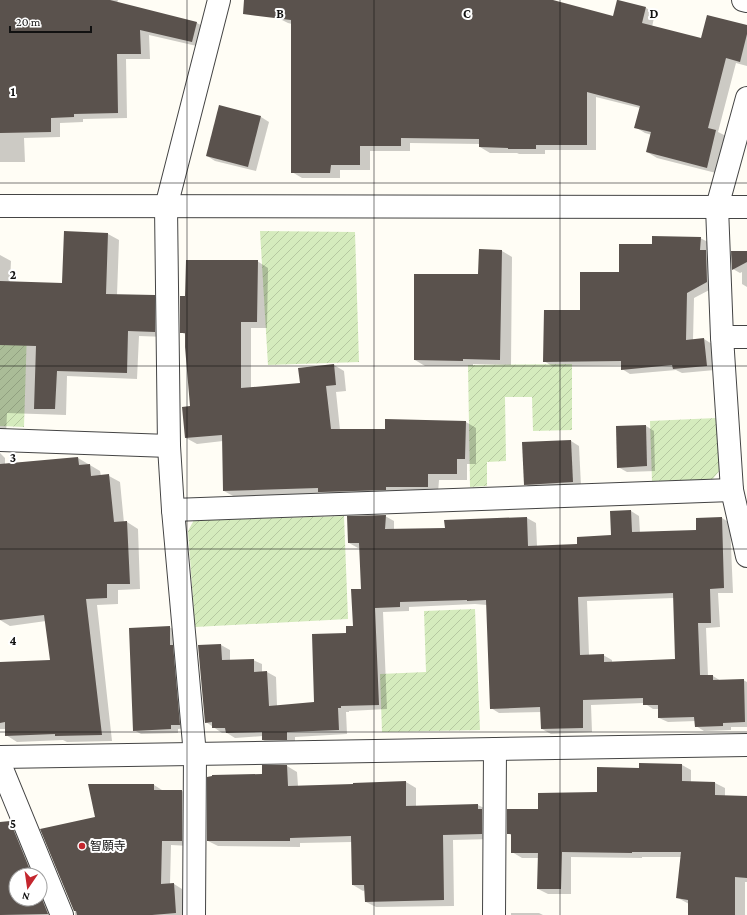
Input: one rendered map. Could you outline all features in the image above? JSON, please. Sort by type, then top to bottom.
[{"type":"street","points":[[194,915],[195,755],[173,510],[169,446],[166,207],[219,0]]},
{"type":"street","points":[[743,0],[747,1]]},
{"type":"street","points":[[747,98],[717,207],[722,337],[732,490],[747,556]]},
{"type":"street","points":[[0,206],[747,207]]},
{"type":"street","points":[[722,337],[747,337]]},
{"type":"street","points":[[0,440],[169,446]]},
{"type":"street","points":[[173,510],[732,490]]},
{"type":"street","points":[[0,757],[747,745]]},
{"type":"street","points":[[494,915],[496,749]]},
{"type":"street","points":[[0,764],[62,915]]},
{"type":"green space","points":[[260,231],[355,232],[359,362],[268,365]]},
{"type":"green space","points":[[0,328],[27,329],[24,427],[0,426]]},
{"type":"green space","points":[[572,364],[572,430],[533,431],[532,397],[505,397],[506,461],[487,462],[487,486],[470,487],[468,365]]},
{"type":"green space","points":[[716,418],[720,470],[712,480],[652,481],[650,421]]},
{"type":"green space","points":[[344,516],[348,619],[195,627],[188,531],[194,520]]},
{"type":"green space","points":[[475,609],[480,730],[382,732],[380,674],[426,672],[424,611]]},
{"type":"building","points":[[0,0],[110,0],[197,22],[192,42],[140,30],[141,54],[117,54],[118,113],[74,114],[74,117],[51,118],[51,132],[0,133]]},
{"type":"building","points":[[244,0],[553,0],[613,16],[618,0],[646,7],[642,23],[701,38],[707,15],[747,25],[747,34],[740,62],[726,58],[708,128],[716,130],[707,168],[646,152],[651,132],[634,128],[640,106],[587,92],[587,145],[536,145],[536,149],[508,149],[479,147],[479,139],[401,138],[401,146],[360,146],[360,165],[331,165],[330,173],[291,173],[291,20],[243,14]]},
{"type":"building","points":[[219,105],[261,116],[248,167],[206,156]]},
{"type":"building","points":[[64,231],[108,233],[106,294],[155,295],[155,332],[128,331],[127,373],[57,371],[55,409],[34,409],[36,346],[0,345],[0,281],[62,283]]},
{"type":"building","points":[[652,236],[701,237],[700,250],[706,250],[707,282],[687,293],[686,340],[704,338],[707,366],[673,369],[672,365],[621,370],[621,361],[543,362],[544,310],[580,310],[580,272],[619,272],[619,244],[652,244]]},
{"type":"building","points":[[479,249],[502,250],[500,360],[414,360],[414,274],[478,274]]},
{"type":"building","points":[[731,251],[747,251],[747,262],[732,270]]},
{"type":"building","points":[[186,260],[258,260],[257,322],[241,322],[241,388],[300,383],[298,368],[334,364],[336,385],[326,386],[331,429],[385,429],[385,419],[466,421],[465,459],[457,459],[457,474],[428,474],[428,487],[386,487],[386,490],[321,492],[318,492],[318,488],[223,491],[222,435],[185,438],[182,407],[190,406],[185,333],[180,333],[180,296],[185,296]]},
{"type":"building","points":[[646,425],[647,466],[617,468],[616,426]]},
{"type":"building","points":[[571,440],[573,482],[524,485],[522,442]]},
{"type":"building","points":[[78,457],[79,465],[90,464],[91,476],[109,474],[114,522],[127,521],[130,584],[107,584],[107,598],[86,599],[102,735],[55,736],[55,734],[5,736],[5,722],[0,723],[0,662],[50,660],[44,615],[0,620],[0,464]]},
{"type":"building","points":[[631,510],[632,532],[696,530],[696,518],[722,517],[724,588],[710,589],[711,623],[698,623],[700,675],[713,675],[713,680],[744,679],[745,722],[723,723],[723,726],[695,727],[694,717],[658,718],[658,705],[643,705],[643,698],[583,700],[583,728],[541,729],[540,707],[490,709],[486,600],[467,600],[400,602],[400,607],[375,608],[379,705],[341,706],[341,708],[338,708],[339,730],[287,732],[287,740],[262,740],[262,732],[226,733],[225,728],[212,728],[212,722],[205,723],[198,645],[221,644],[222,660],[254,659],[254,672],[267,671],[269,706],[314,702],[312,634],[346,633],[346,626],[353,626],[351,589],[361,589],[359,543],[348,543],[347,516],[386,515],[385,529],[445,528],[444,520],[527,517],[528,546],[577,544],[577,537],[611,535],[610,511]],"holes":[[[673,593],[675,659],[604,662],[604,654],[580,655],[578,597]]]},
{"type":"building","points":[[170,626],[170,645],[173,645],[180,725],[171,725],[171,729],[133,731],[129,628]]},
{"type":"building","points":[[639,763],[682,764],[682,781],[715,782],[715,795],[747,796],[747,878],[735,877],[735,915],[688,915],[688,900],[676,898],[681,852],[562,852],[561,889],[537,889],[538,853],[511,853],[511,834],[507,834],[507,809],[538,809],[538,793],[597,792],[597,767],[639,768]]},
{"type":"building","points":[[262,765],[287,765],[288,786],[406,781],[406,806],[478,804],[478,809],[482,809],[482,834],[443,835],[444,900],[365,902],[364,885],[352,885],[351,836],[290,838],[290,841],[207,841],[207,777],[212,775],[262,774]]},
{"type":"building","points":[[88,784],[154,784],[154,790],[182,790],[182,841],[162,841],[161,884],[174,883],[176,913],[152,915],[77,915],[76,911],[74,911],[40,829],[95,817]]},
{"type":"building","points":[[10,821],[29,867],[8,867],[8,907],[45,907],[48,914],[0,915],[0,822]]},
{"type":"place","name":"智願寺","points":[[82,846]]}]
